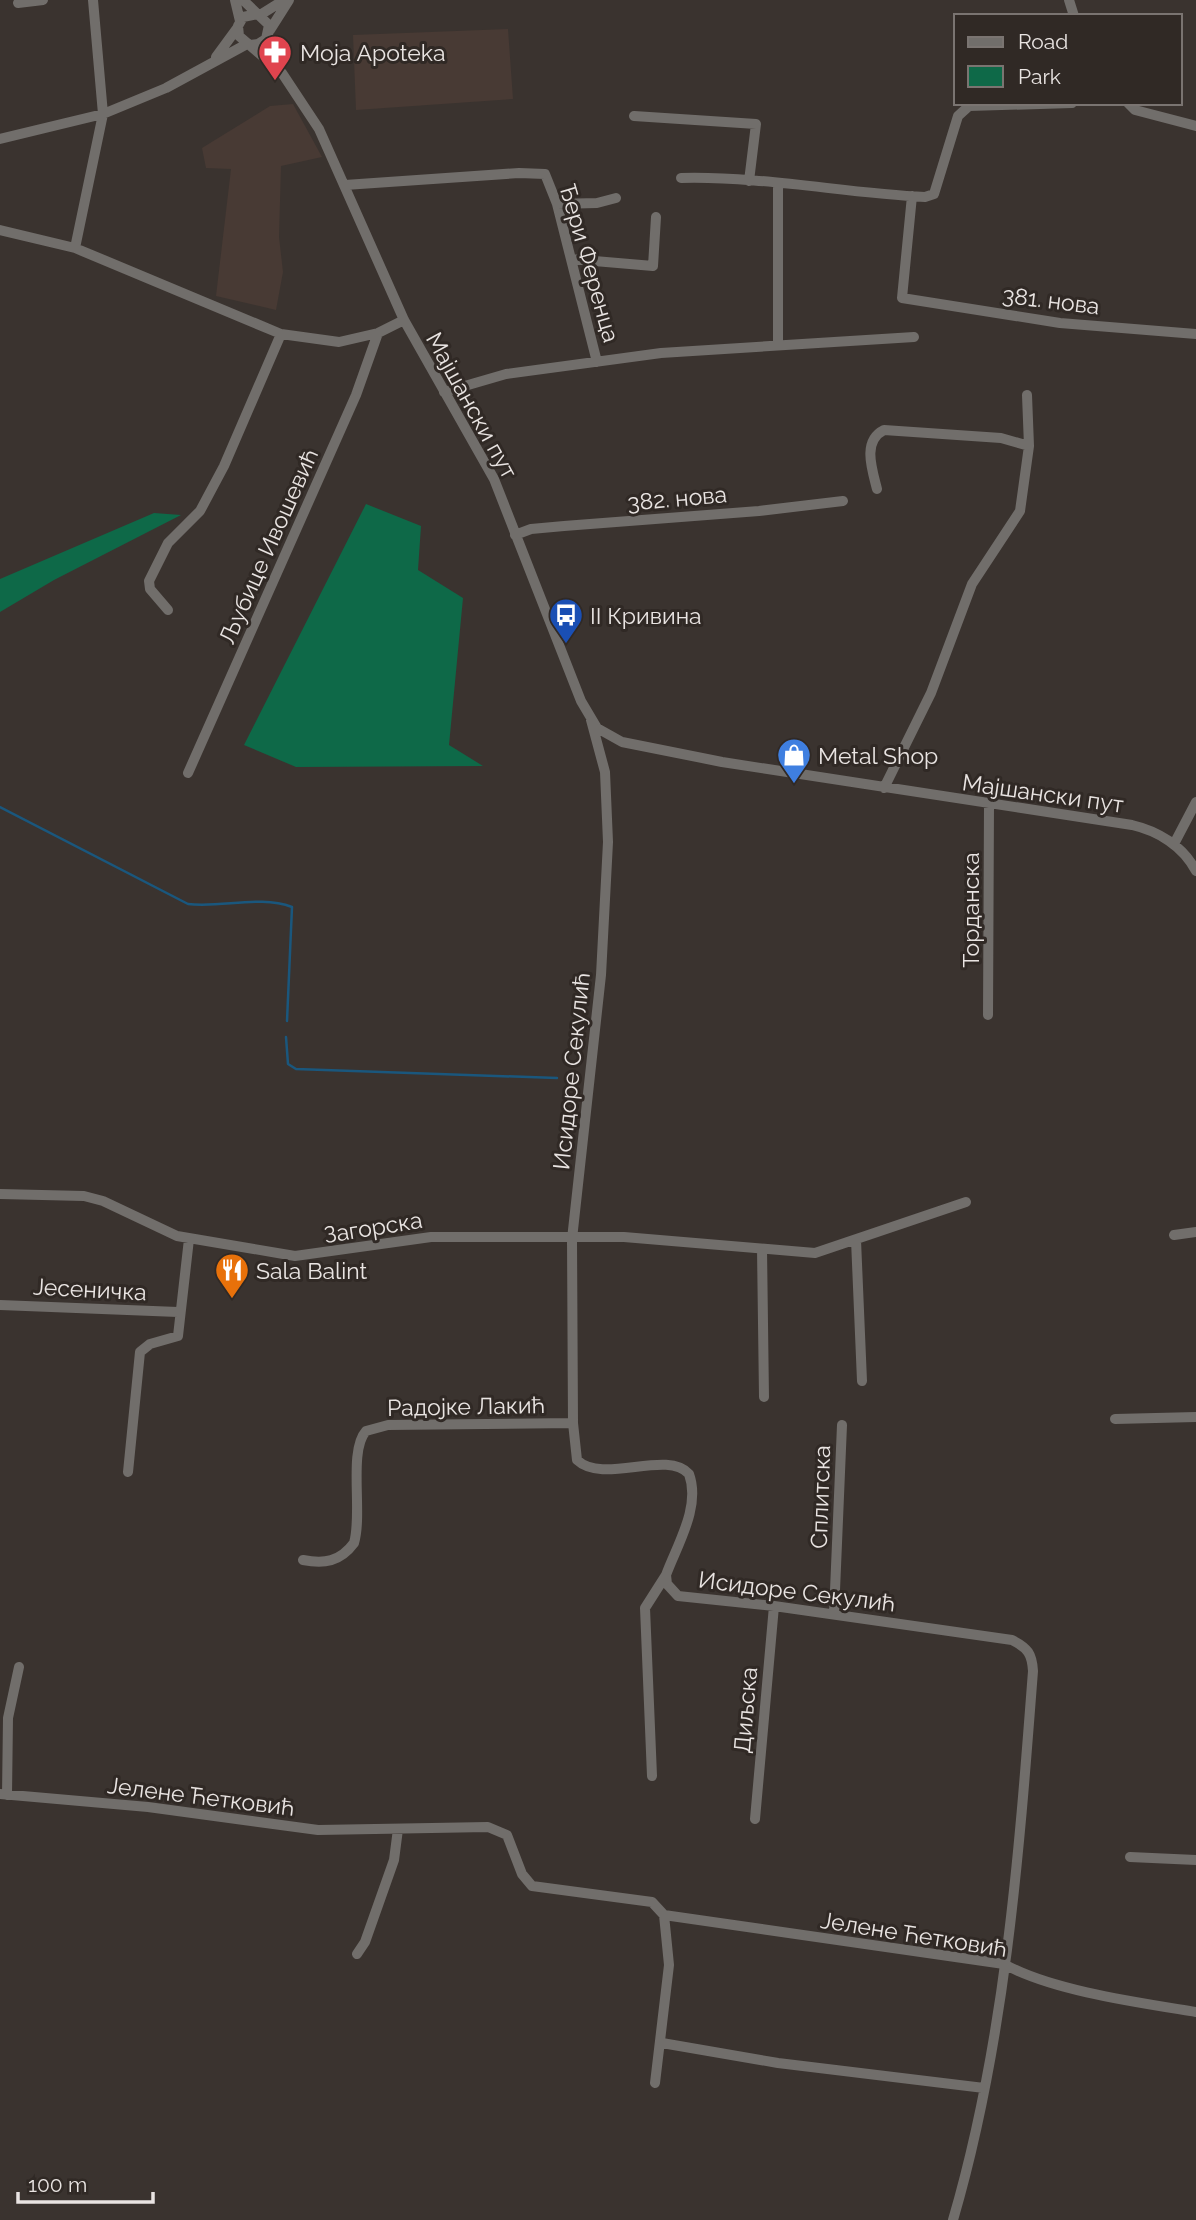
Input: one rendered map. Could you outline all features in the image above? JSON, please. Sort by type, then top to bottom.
[{"type":"street","points":[[18,3],[43,0]]},
{"type":"street","points":[[75,248],[103,114],[93,0]]},
{"type":"street","points":[[235,0],[239,36],[248,44]]},
{"type":"street","points":[[243,0],[267,20],[269,33]]},
{"type":"street","points":[[211,62],[248,14],[259,14],[287,0]]},
{"type":"street","points":[[0,139],[103,114],[166,88],[248,44],[258,44],[269,33],[287,0]]},
{"type":"street","name":"Мајшански пут","points":[[269,33],[282,73],[319,129],[404,320],[494,479],[514,535],[591,720],[605,734],[622,741],[723,762],[1146,828],[1174,844],[1196,871]]},
{"type":"street","name":"Мајшански пут","points":[[248,44],[282,73]]},
{"type":"street","points":[[681,178],[749,181],[912,196],[934,194],[958,116],[969,106],[1003,105]]},
{"type":"street","points":[[1130,105],[1135,110],[1196,126]]},
{"type":"street","points":[[634,116],[756,124],[749,181]]},
{"type":"street","name":"Ђери Ференца","points":[[345,185],[519,173],[545,174],[557,204],[597,362]]},
{"type":"street","points":[[778,184],[778,344]]},
{"type":"street","name":"381. нова","points":[[912,196],[902,298],[1060,323],[1196,334]]},
{"type":"street","points":[[557,204],[597,203],[616,198]]},
{"type":"street","points":[[571,259],[653,266],[656,217]]},
{"type":"street","points":[[0,230],[75,248],[281,334],[339,342],[378,333],[404,320]]},
{"type":"street","name":"Љубице Ивошевић","points":[[188,773],[356,395],[378,333]]},
{"type":"street","points":[[168,610],[150,589],[149,581],[168,543],[200,511],[224,466],[281,334]]},
{"type":"street","name":"Ђери Ференца","points":[[444,392],[506,374],[693,350],[914,337]]},
{"type":"street","points":[[884,788],[931,693],[972,584],[1020,511],[1028,446],[1027,395]]},
{"type":"street","points":[[877,489],[870,446],[874,437],[884,430],[1001,438],[1028,446]]},
{"type":"street","name":"382. нова","points":[[514,535],[531,529],[759,511],[843,501]]},
{"type":"street","name":"Исидоре Секулић","points":[[591,720],[605,772],[608,842],[601,975],[572,1238],[575,1453],[582,1465],[612,1469],[675,1465],[689,1474],[693,1492],[688,1518],[666,1576],[667,1584],[678,1596],[835,1614],[1013,1640],[1027,1648],[1032,1656],[1020,1839],[1004,1964],[976,2139],[953,2220]]},
{"type":"street","name":"Торданска","points":[[988,1015],[989,805]]},
{"type":"street","points":[[1174,844],[1194,808]]},
{"type":"street","name":"Загорска","points":[[0,1194],[84,1196],[189,1239],[295,1256],[431,1237],[624,1237],[816,1253],[967,1202]]},
{"type":"street","points":[[1174,1235],[1196,1232]]},
{"type":"street","name":"Јесеничка","points":[[128,1472],[141,1352],[150,1344],[178,1336],[178,1312],[189,1239]]},
{"type":"street","points":[[856,1240],[862,1381]]},
{"type":"street","points":[[762,1249],[764,1397]]},
{"type":"street","name":"Јесеничка","points":[[0,1305],[178,1312]]},
{"type":"street","points":[[1115,1419],[1196,1418]]},
{"type":"street","name":"Радојке Лакић","points":[[303,1560],[321,1563],[333,1561],[354,1543],[359,1518],[358,1446],[366,1431],[388,1425],[573,1423]]},
{"type":"street","name":"Сплитска","points":[[835,1614],[842,1425]]},
{"type":"street","points":[[652,1776],[645,1608],[650,1596],[666,1576]]},
{"type":"street","name":"Диљска","points":[[755,1819],[774,1606]]},
{"type":"street","points":[[4,1795],[8,1718],[19,1667]]},
{"type":"street","name":"Јелене Ћетковић","points":[[4,1795],[148,1807],[318,1830],[488,1827],[507,1835],[522,1874],[532,1886],[652,1902],[664,1915],[1004,1964],[1017,1971],[1100,1994],[1196,2012]]},
{"type":"street","points":[[358,1954],[365,1942],[394,1860],[398,1829]]},
{"type":"street","points":[[1130,1857],[1196,1860]]},
{"type":"street","points":[[655,2083],[662,2043],[669,1965],[664,1915]]},
{"type":"street","points":[[662,2043],[778,2063],[984,2088]]},
{"type":"shaded area","points":[[508,29],[513,99],[356,110],[353,35]]},
{"type":"shaded area","points":[[293,104],[322,157],[281,166],[279,237],[283,272],[276,310],[216,296],[231,169],[206,168],[202,148],[270,106]]},
{"type":"green space","points":[[366,504],[421,526],[418,570],[463,598],[449,745],[483,766],[296,767],[244,745]]},
{"type":"green space","points":[[154,513],[181,515],[54,580],[0,612],[0,579]]},
{"type":"waterway","points":[[0,807],[188,904],[267,902],[292,907],[287,1021]]},
{"type":"waterway","points":[[286,1037],[288,1064],[296,1069],[557,1078]]},
{"type":"place","name":"Moja Apoteka","points":[[275,82]]},
{"type":"place","name":"II Кривина","points":[[566,645]]},
{"type":"place","name":"Metal Shop","points":[[794,785]]},
{"type":"place","name":"Sala Balint","points":[[232,1300]]}]
